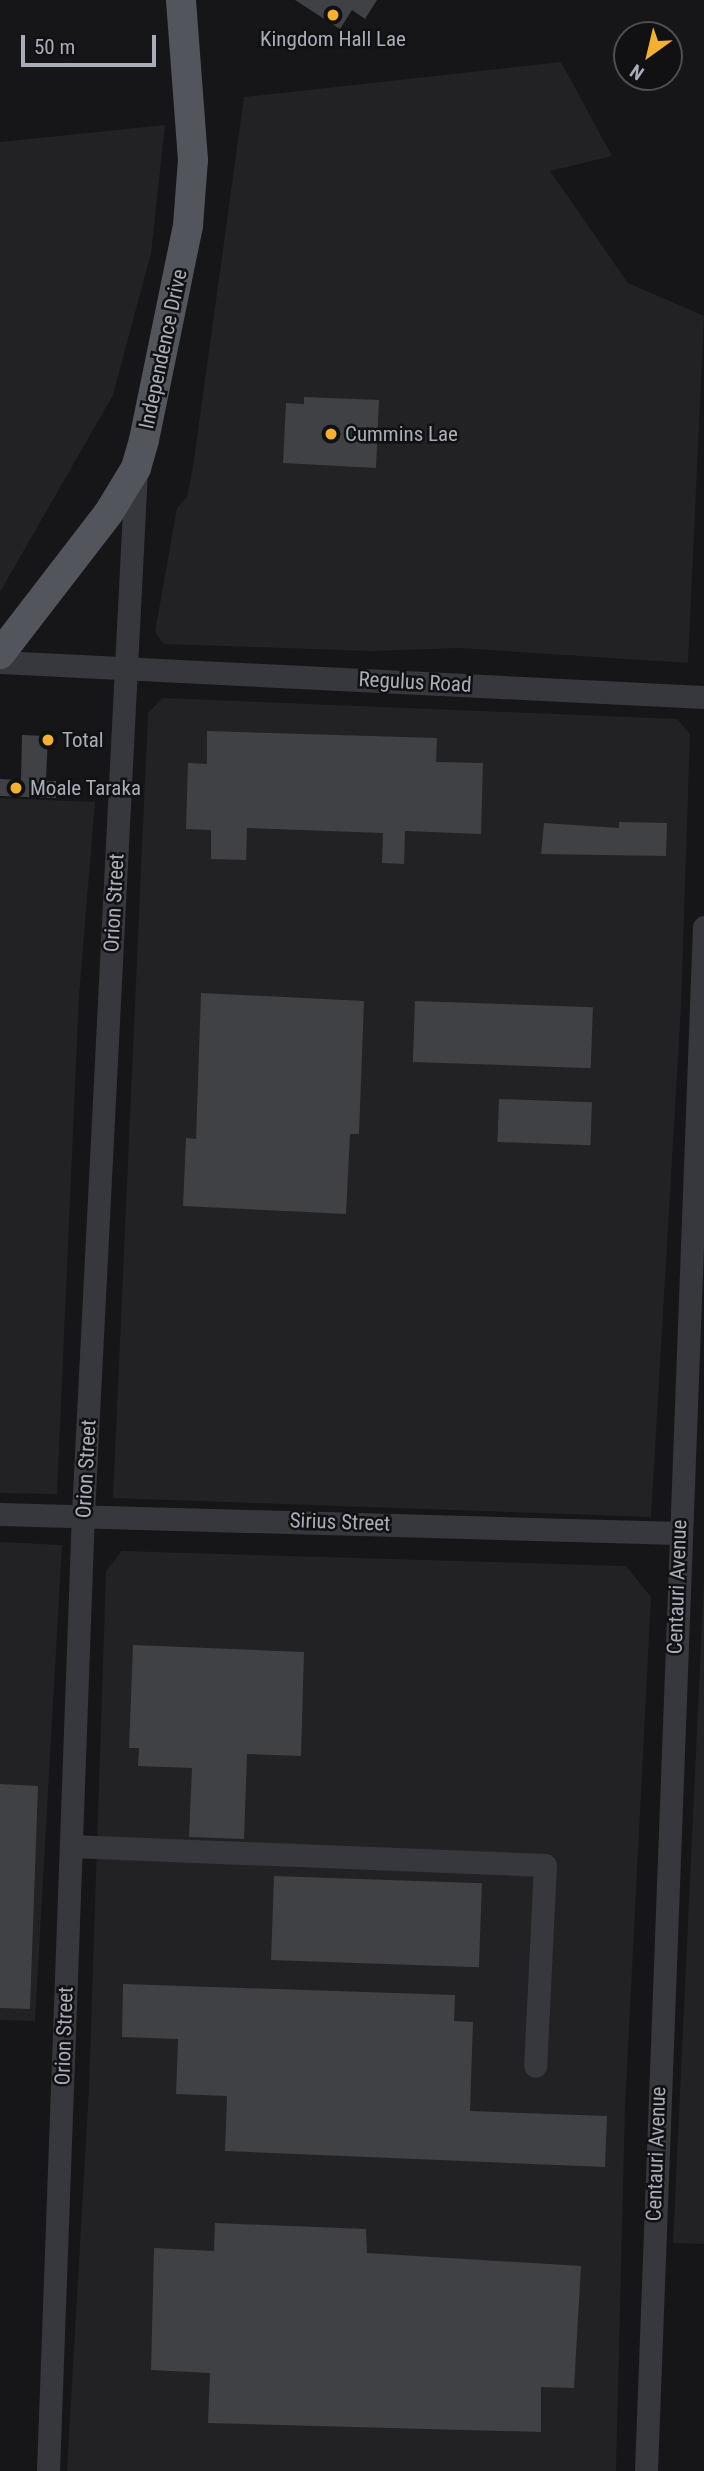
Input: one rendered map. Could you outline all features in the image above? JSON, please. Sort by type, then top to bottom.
[{"type":"main road","name":"Independence Drive","points":[[0,654],[86,545],[136,468],[188,226],[193,160],[181,0]]},
{"type":"street","name":"Orion Street","points":[[48,2471],[83,1513],[136,468]]},
{"type":"street","name":"Regulus Road","points":[[0,662],[704,697]]},
{"type":"street","name":"Centauri Avenue","points":[[646,2471],[679,1533],[704,927]]},
{"type":"street","name":"Sirius Street","points":[[0,1514],[83,1513],[679,1533]]},
{"type":"street","points":[[71,1846],[545,1865],[535,2066]]},
{"type":"shaded area","points":[[561,62],[612,156],[550,171],[628,283],[704,316],[688,663],[460,648],[372,651],[164,644],[155,632],[177,508],[187,497],[193,467],[244,97]]},
{"type":"shaded area","points":[[165,125],[151,253],[113,395],[0,592],[0,142]]},
{"type":"shaded area","points":[[162,698],[677,719],[690,734],[681,1006],[651,1517],[113,1498],[148,713]]},
{"type":"shaded area","points":[[0,798],[95,802],[79,996],[57,1494],[0,1493]]},
{"type":"shaded area","points":[[0,1542],[62,1545],[35,2021],[0,2020]]},
{"type":"shaded area","points":[[122,1551],[626,1566],[651,1597],[625,2107],[616,2471],[67,2471],[89,2087],[106,1571]]},
{"type":"shaded area","points":[[704,1580],[704,2244],[673,2243]]},
{"type":"building","name":"Kingdom Hall Lae","points":[[295,0],[377,0],[365,19],[352,10],[340,29]]},
{"type":"building","name":"Cummins Lae","points":[[304,397],[379,400],[376,468],[283,463],[286,403],[304,404]]},
{"type":"building","points":[[207,731],[437,738],[436,762],[483,763],[481,834],[405,831],[404,864],[382,863],[383,833],[247,828],[246,860],[211,859],[211,830],[186,829],[188,763],[207,764]]},
{"type":"building","points":[[22,735],[48,736],[46,781],[56,781],[56,798],[0,796],[0,779],[21,780]]},
{"type":"building","points":[[619,822],[667,823],[666,856],[541,854],[544,823],[619,828]]},
{"type":"building","points":[[201,993],[364,1001],[359,1134],[350,1134],[346,1214],[183,1206],[186,1138],[196,1139]]},
{"type":"building","points":[[415,1001],[593,1007],[591,1068],[413,1062]]},
{"type":"building","points":[[499,1099],[592,1102],[590,1145],[497,1142]]},
{"type":"building","points":[[133,1645],[304,1652],[301,1756],[247,1754],[244,1839],[189,1837],[192,1768],[138,1766],[139,1748],[129,1748]]},
{"type":"building","points":[[0,1784],[38,1786],[30,2009],[0,2008]]},
{"type":"building","points":[[274,1876],[482,1883],[479,1967],[271,1960]]},
{"type":"building","points":[[123,1984],[455,1995],[454,2021],[473,2022],[470,2111],[607,2116],[605,2167],[225,2151],[227,2096],[176,2094],[178,2039],[122,2037]]},
{"type":"building","points":[[215,2223],[366,2229],[367,2253],[581,2266],[574,2388],[541,2387],[541,2432],[208,2423],[210,2373],[151,2370],[154,2248],[214,2251]]},
{"type":"place","name":"Kingdom Hall Lae","points":[[333,15]]},
{"type":"place","name":"Cummins Lae","points":[[331,434]]},
{"type":"place","name":"Total","points":[[48,740]]},
{"type":"place","name":"Moale Taraka","points":[[16,788]]}]
